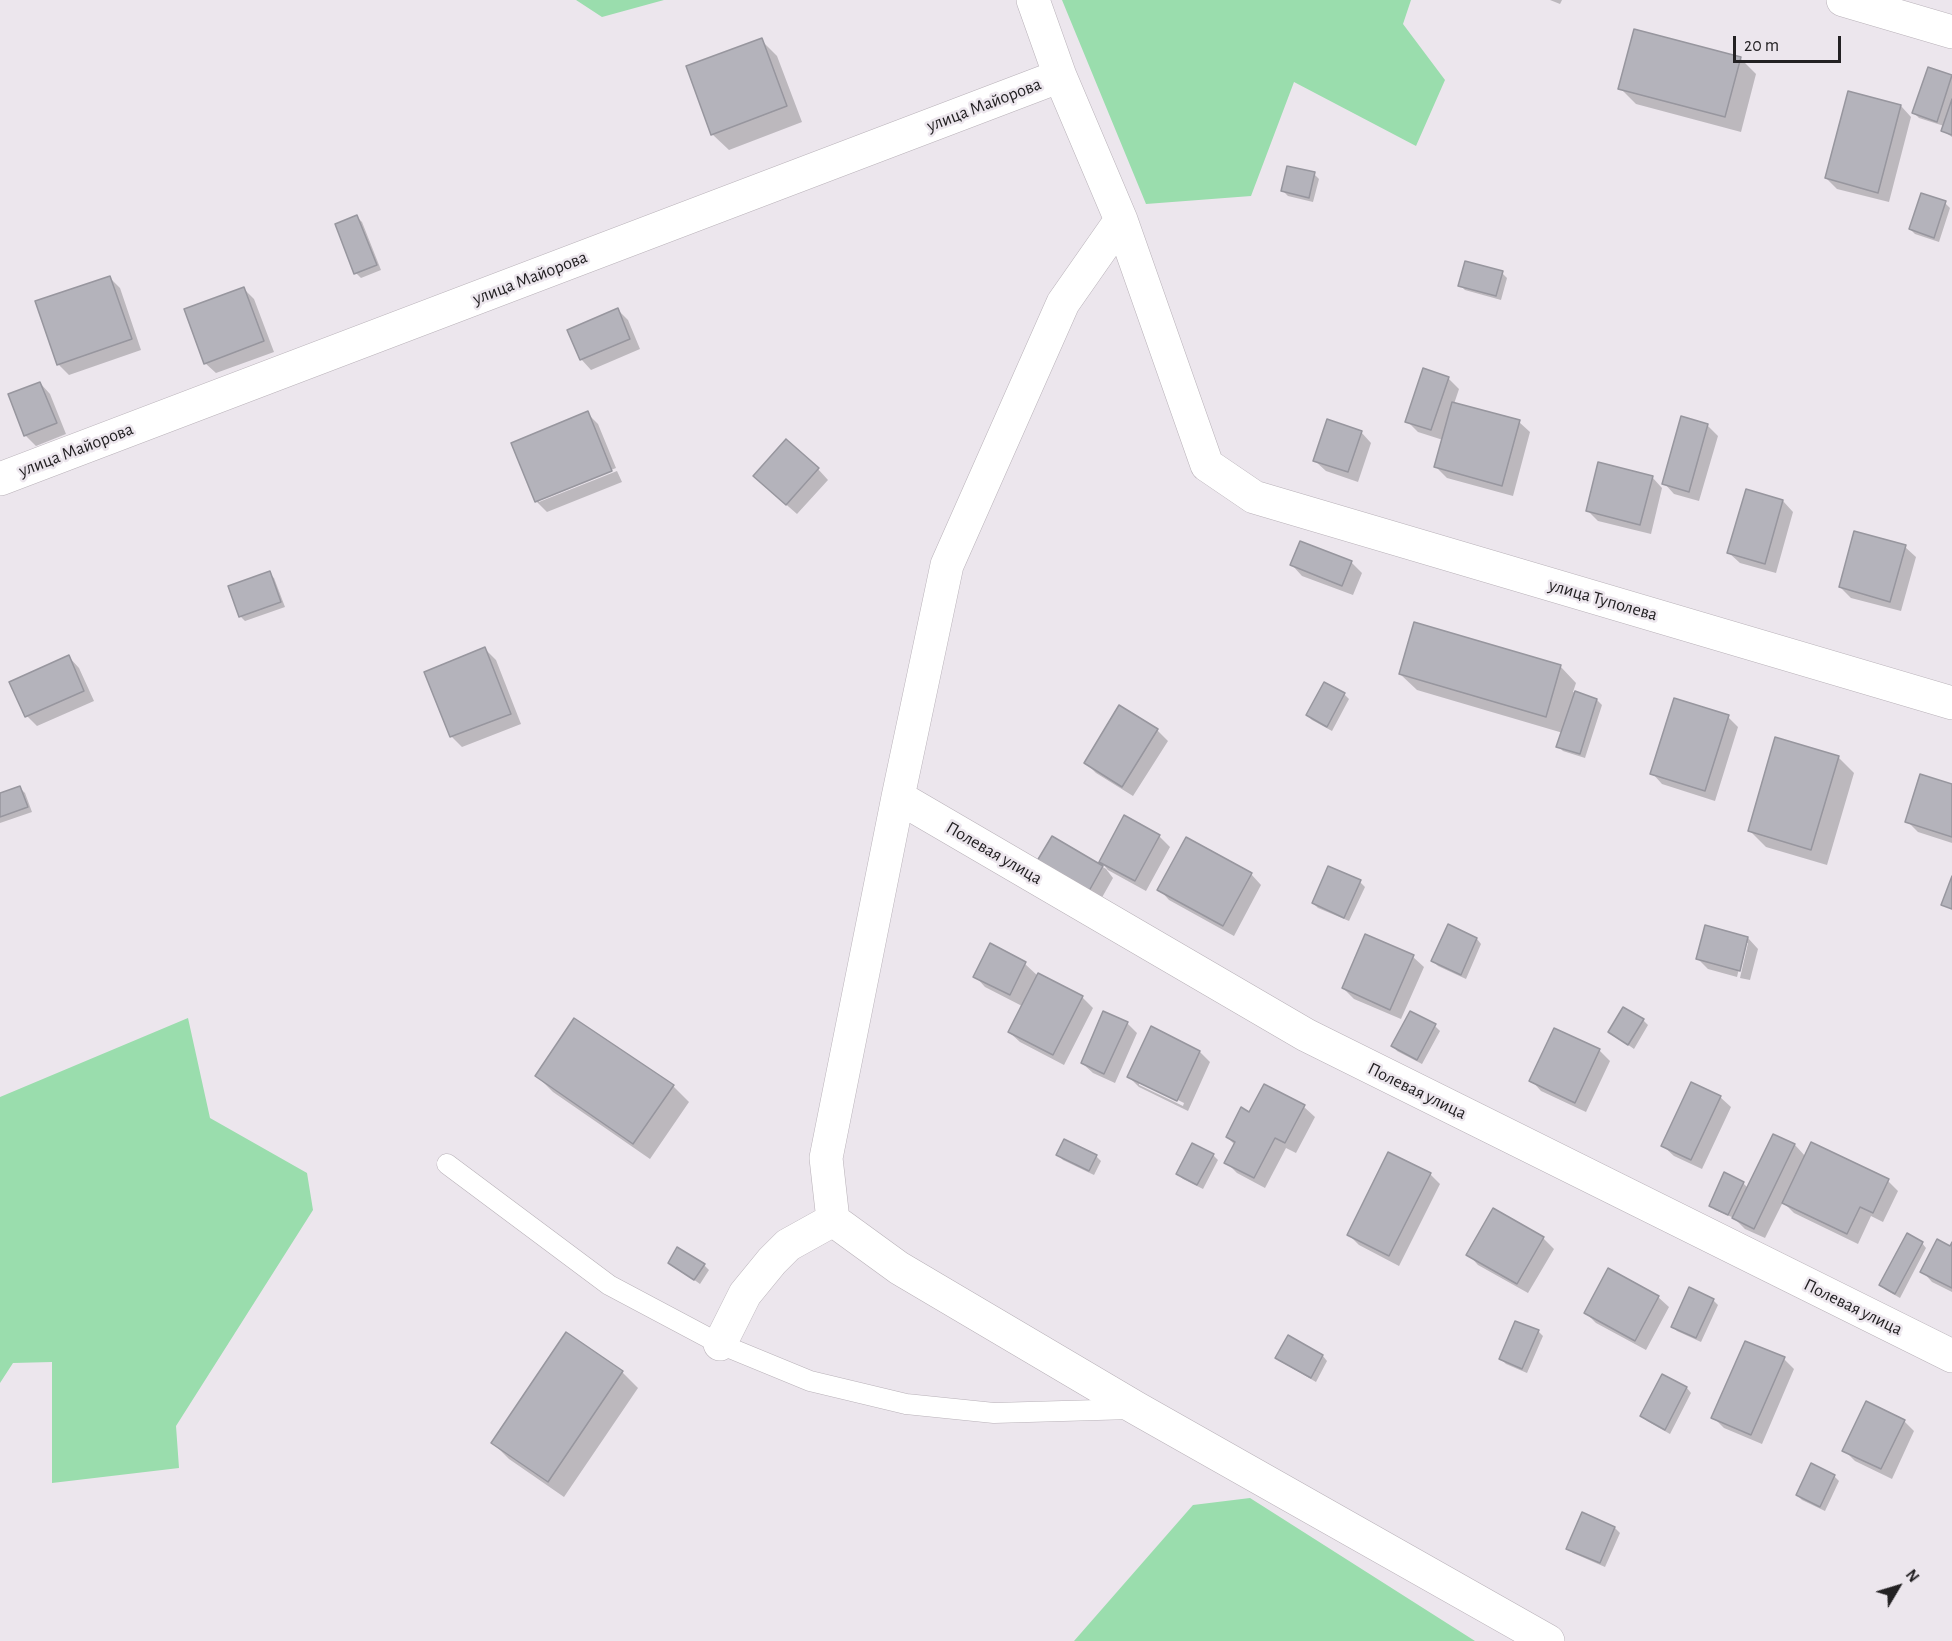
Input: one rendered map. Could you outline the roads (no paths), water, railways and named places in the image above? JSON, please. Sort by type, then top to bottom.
[{"type":"street","name":"улица Туполева","points":[[1033,0],[1060,76],[1121,220],[1207,465],[1254,497],[1952,703]]},
{"type":"street","points":[[1843,0],[1952,32]]},
{"type":"street","name":"улица Майорова","points":[[0,479],[1060,76]]},
{"type":"street","points":[[1121,220],[1063,303],[947,565],[826,1158],[833,1220],[899,1268],[1136,1408],[1548,1641]]},
{"type":"street","name":"Полевая улица","points":[[898,797],[1306,1035],[1952,1356]]},
{"type":"street","points":[[720,1344],[745,1294],[772,1261],[788,1245],[833,1220]]},
{"type":"lane","points":[[447,1164],[609,1285],[720,1344],[810,1381],[906,1404],[994,1413],[1136,1408]]}]
